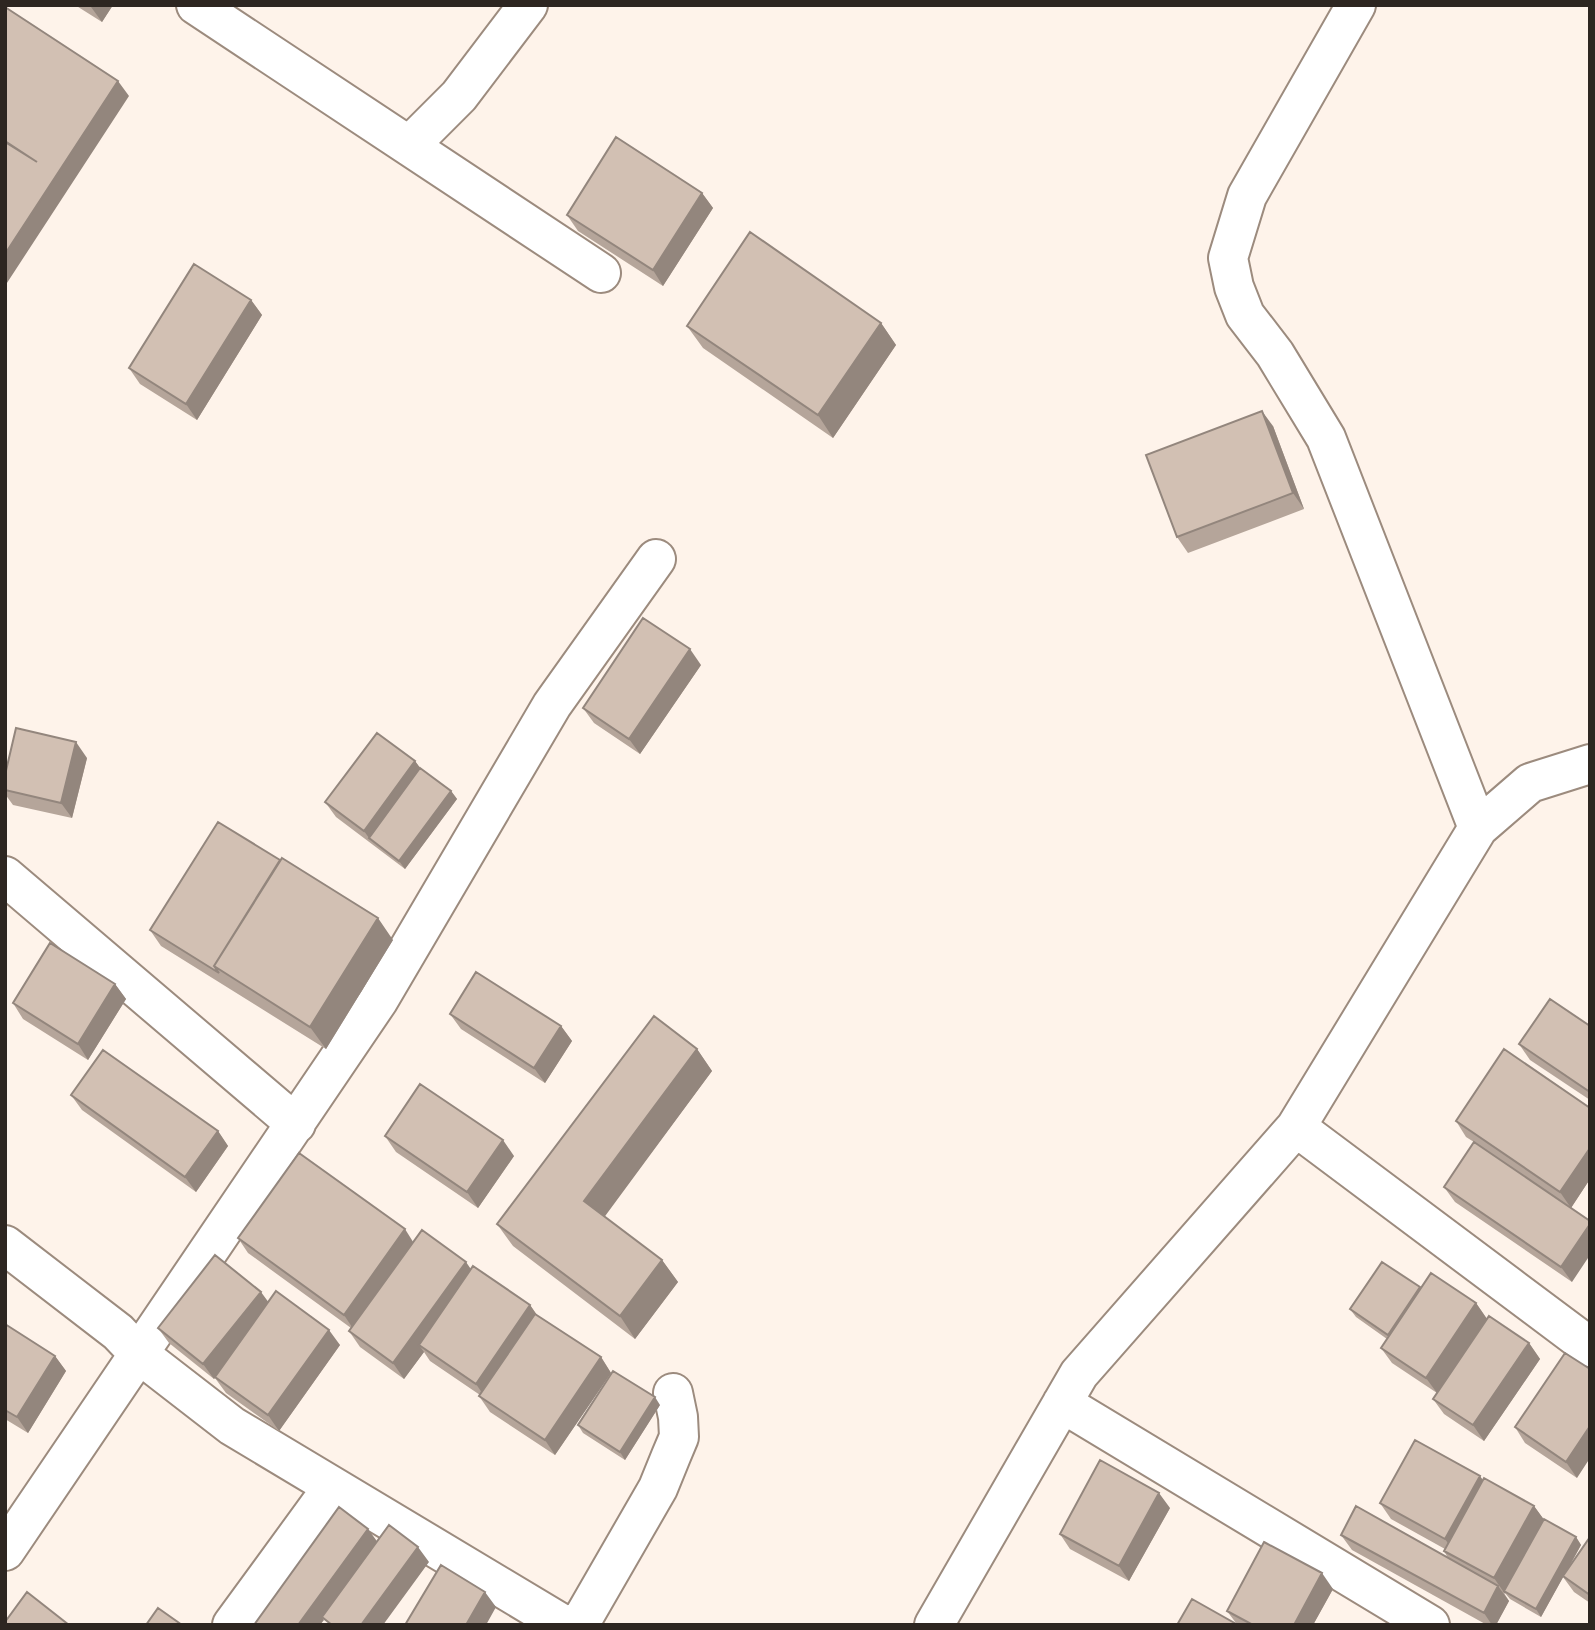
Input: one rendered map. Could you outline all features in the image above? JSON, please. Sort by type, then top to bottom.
[{"type":"street","points":[[196,5],[601,273]]},
{"type":"street","points":[[410,145],[459,96],[528,5]]},
{"type":"street","points":[[1356,5],[1247,196],[1228,258],[1234,287],[1245,315],[1275,354],[1326,438],[1478,828]]},
{"type":"street","points":[[5,1550],[378,1001],[552,705],[656,559]]},
{"type":"street","points":[[934,1625],[1079,1374],[1296,1127],[1478,828],[1530,783],[1590,764]]},
{"type":"street","points":[[5,876],[296,1124]]},
{"type":"street","points":[[1296,1127],[1590,1347]]},
{"type":"street","points":[[5,1245],[118,1332],[139,1354],[232,1426],[564,1625]]},
{"type":"street","points":[[579,1625],[658,1488],[679,1437],[673,1393]]},
{"type":"street","points":[[1062,1403],[1430,1625]]},
{"type":"street","points":[[232,1625],[332,1488]]},
{"type":"building","points":[[5,7],[118,81],[5,254],[5,142],[37,162],[5,141]]},
{"type":"building","points":[[616,137],[702,193],[653,270],[567,215]]},
{"type":"building","points":[[750,232],[881,323],[818,415],[687,326]]},
{"type":"building","points":[[194,264],[251,300],[186,404],[129,368]]},
{"type":"building","points":[[1262,411],[1293,493],[1177,537],[1146,455]]},
{"type":"building","points":[[643,618],[690,649],[629,739],[583,708]]},
{"type":"building","points":[[16,728],[76,742],[61,803],[5,790],[5,775]]},
{"type":"building","points":[[377,733],[415,761],[364,831],[325,802]]},
{"type":"building","points":[[420,768],[451,791],[399,861],[369,838]]},
{"type":"building","points":[[218,822],[280,860],[214,966],[219,973],[150,930]]},
{"type":"building","points":[[282,858],[378,918],[310,1027],[214,966]]},
{"type":"building","points":[[50,943],[115,984],[78,1044],[13,1003]]},
{"type":"building","points":[[476,972],[561,1026],[534,1068],[450,1014]]},
{"type":"building","points":[[1550,999],[1590,1026],[1590,1092],[1519,1044]]},
{"type":"building","points":[[654,1016],[697,1049],[584,1201],[662,1260],[620,1316],[497,1224]]},
{"type":"building","points":[[1504,1049],[1590,1108],[1590,1148],[1560,1192],[1456,1121]]},
{"type":"building","points":[[103,1050],[218,1131],[185,1177],[71,1095]]},
{"type":"building","points":[[420,1084],[503,1140],[467,1192],[385,1136]]},
{"type":"building","points":[[1474,1142],[1590,1221],[1561,1267],[1444,1187]]},
{"type":"building","points":[[299,1153],[405,1229],[344,1315],[238,1238]]},
{"type":"building","points":[[422,1230],[466,1262],[393,1363],[349,1331]]},
{"type":"building","points":[[215,1255],[261,1292],[203,1364],[158,1328]]},
{"type":"building","points":[[1382,1262],[1420,1287],[1388,1335],[1350,1309]]},
{"type":"building","points":[[473,1266],[530,1305],[476,1384],[419,1345]]},
{"type":"building","points":[[1431,1273],[1476,1303],[1426,1378],[1381,1348]]},
{"type":"building","points":[[276,1291],[329,1330],[268,1415],[215,1377]]},
{"type":"building","points":[[535,1314],[601,1357],[545,1440],[479,1396]]},
{"type":"building","points":[[1489,1316],[1529,1343],[1473,1425],[1433,1399]]},
{"type":"building","points":[[5,1324],[55,1356],[17,1417],[5,1410]]},
{"type":"building","points":[[1565,1353],[1590,1369],[1590,1426],[1566,1462],[1515,1427]]},
{"type":"building","points":[[613,1371],[655,1397],[620,1452],[578,1425]]},
{"type":"building","points":[[1415,1440],[1480,1476],[1445,1539],[1380,1503]]},
{"type":"building","points":[[1100,1460],[1159,1493],[1119,1566],[1060,1534]]},
{"type":"building","points":[[1484,1478],[1534,1506],[1494,1578],[1444,1551]]},
{"type":"building","points":[[1356,1506],[1498,1586],[1484,1613],[1341,1535]]},
{"type":"building","points":[[339,1507],[368,1529],[298,1625],[254,1625]]},
{"type":"building","points":[[1544,1519],[1576,1537],[1536,1609],[1504,1591]]},
{"type":"building","points":[[389,1525],[418,1547],[361,1625],[332,1625],[322,1617]]},
{"type":"building","points":[[1590,1537],[1590,1595],[1563,1576]]},
{"type":"building","points":[[1264,1542],[1322,1573],[1294,1625],[1253,1625],[1227,1611]]},
{"type":"building","points":[[441,1565],[485,1592],[466,1625],[405,1625]]},
{"type":"building","points":[[27,1592],[69,1625],[5,1625]]},
{"type":"building","points":[[1192,1599],[1238,1625],[1177,1625]]},
{"type":"building","points":[[158,1608],[182,1625],[146,1625]]}]
